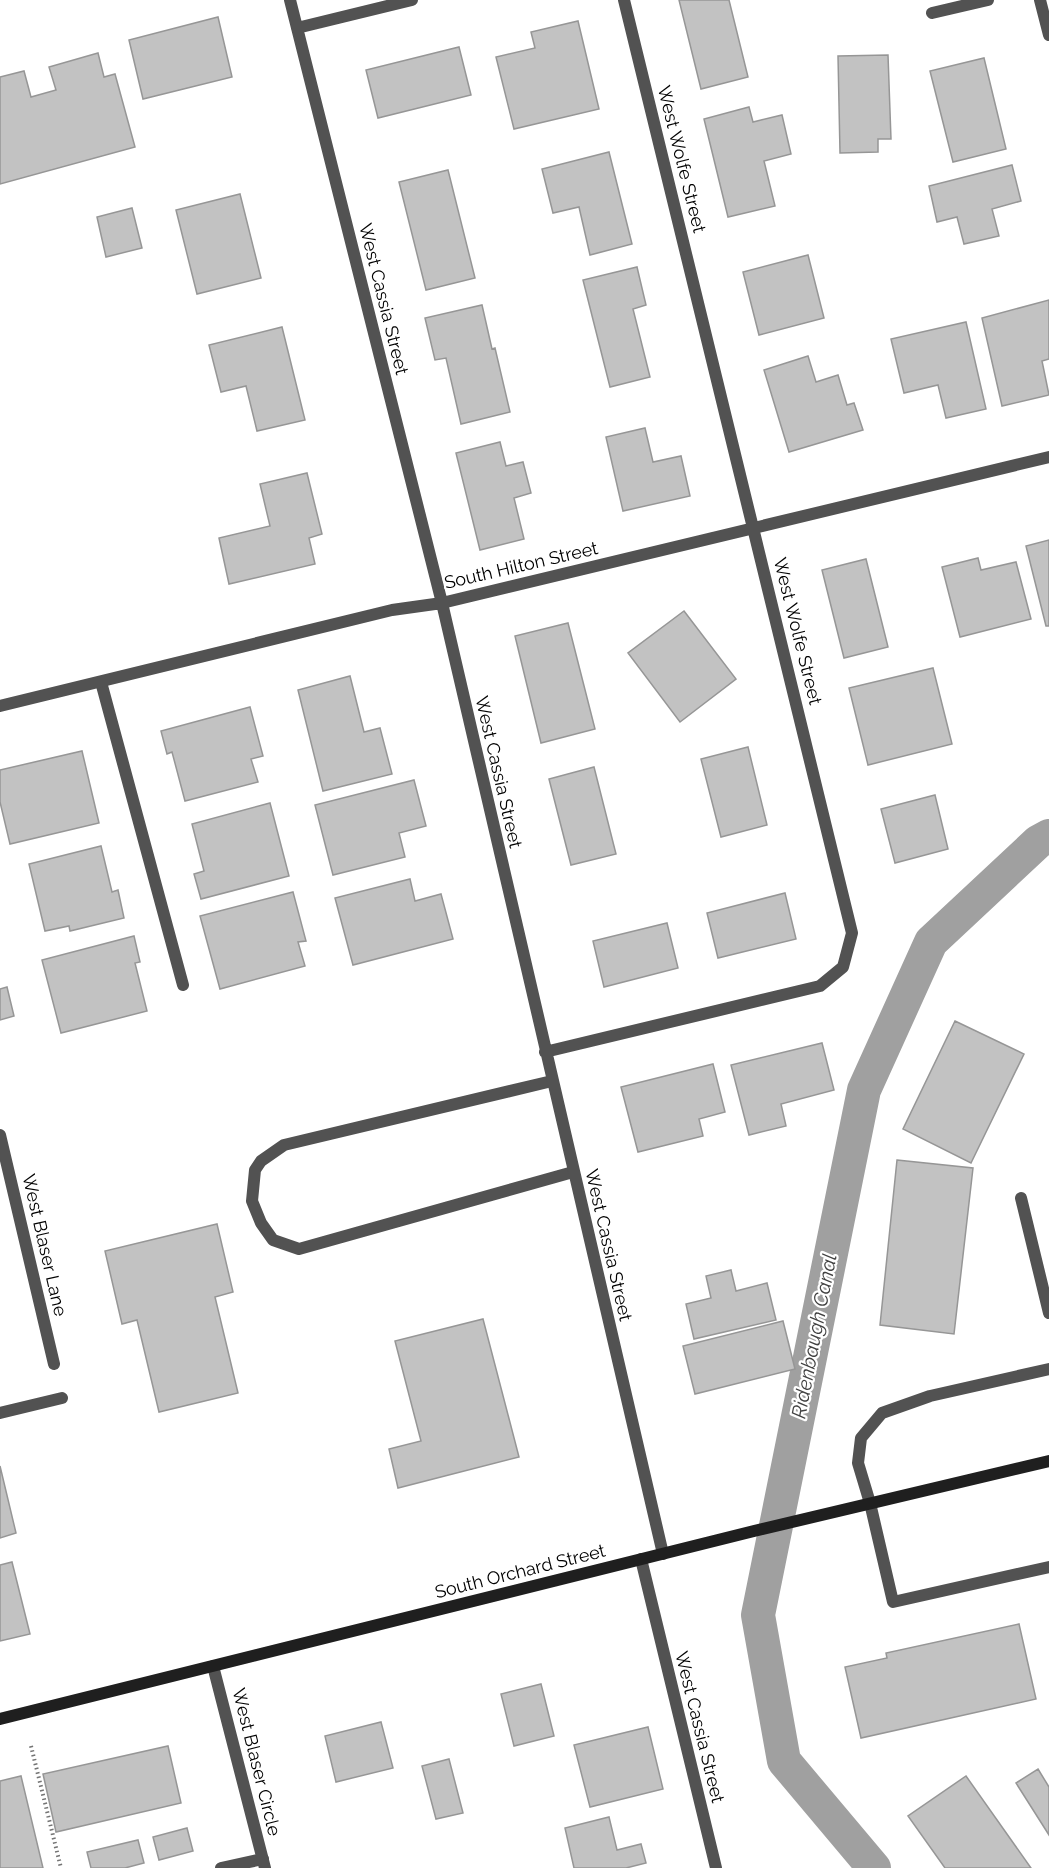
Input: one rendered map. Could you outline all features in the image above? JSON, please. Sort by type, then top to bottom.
[{"type":"main road","name":"South Orchard Street","points":[[0,1719],[810,1517],[1049,1461]]},
{"type":"street","name":"West Cassia Street","points":[[290,0],[442,603],[663,1554]]},
{"type":"street","points":[[297,28],[412,0]]},
{"type":"street","name":"West Wolfe Street","points":[[545,1052],[820,986],[843,967],[852,933],[624,0]]},
{"type":"street","points":[[932,13],[988,0]]},
{"type":"street","points":[[1040,0],[1049,35]]},
{"type":"street","name":"South Hilton Street","points":[[0,706],[392,610],[442,603],[1049,457]]},
{"type":"street","points":[[101,682],[183,985]]},
{"type":"street","points":[[552,1080],[284,1145],[261,1161],[255,1170],[252,1201],[261,1223],[273,1240],[299,1249],[573,1172]]},
{"type":"street","name":"West Blaser Lane","points":[[0,1135],[54,1364]]},
{"type":"street","points":[[1022,1198],[1049,1312]]},
{"type":"street","points":[[1049,1370],[930,1396],[882,1413],[861,1438],[858,1463],[870,1503],[893,1602],[1049,1567]]},
{"type":"street","points":[[0,1413],[62,1398]]},
{"type":"street","name":"West Cassia Street","points":[[641,1559],[716,1868]]},
{"type":"street","name":"West Blaser Circle","points":[[213,1666],[264,1863]]},
{"type":"street","points":[[221,1868],[264,1863]]},
{"type":"path","points":[[31,1746],[62,1868]]},
{"type":"building","points":[[679,0],[729,0],[748,77],[701,89]]},
{"type":"building","points":[[218,17],[232,77],[143,99],[129,40]]},
{"type":"building","points":[[578,21],[599,109],[514,129],[496,57],[535,48],[531,32]]},
{"type":"building","points":[[459,47],[471,95],[378,118],[366,70]]},
{"type":"building","points":[[98,53],[104,77],[115,74],[135,147],[0,184],[0,77],[24,71],[31,97],[56,90],[49,67]]},
{"type":"building","points":[[888,55],[891,139],[878,139],[878,152],[840,153],[838,56]]},
{"type":"building","points":[[984,58],[1006,149],[953,162],[930,71]]},
{"type":"building","points":[[749,107],[753,122],[782,115],[791,154],[764,161],[775,206],[728,217],[704,119]]},
{"type":"building","points":[[609,152],[632,244],[590,255],[579,207],[553,213],[542,169]]},
{"type":"building","points":[[1012,165],[1021,201],[992,209],[999,236],[964,244],[957,217],[937,222],[929,186]]},
{"type":"building","points":[[448,170],[475,278],[426,290],[399,182]]},
{"type":"building","points":[[240,194],[261,278],[197,294],[176,210]]},
{"type":"building","points":[[132,208],[142,248],[106,257],[97,217]]},
{"type":"building","points":[[808,255],[824,318],[759,335],[743,272]]},
{"type":"building","points":[[637,267],[646,305],[633,309],[650,377],[610,387],[583,280]]},
{"type":"building","points":[[1049,300],[1049,359],[1042,361],[1049,395],[1002,406],[982,318]]},
{"type":"building","points":[[482,305],[510,412],[461,424],[446,358],[435,360],[425,318]]},
{"type":"building","points":[[966,322],[986,409],[946,418],[938,385],[904,393],[891,339]]},
{"type":"building","points":[[282,327],[305,420],[257,431],[246,386],[221,392],[209,345]]},
{"type":"building","points":[[808,356],[816,382],[838,375],[847,405],[854,403],[863,430],[789,452],[764,370]]},
{"type":"building","points":[[645,428],[653,462],[681,456],[690,496],[623,511],[606,437]]},
{"type":"building","points":[[500,442],[506,466],[523,462],[531,493],[514,498],[524,539],[480,550],[456,453]]},
{"type":"building","points":[[307,473],[322,534],[309,538],[315,564],[229,584],[219,538],[270,526],[260,484]]},
{"type":"building","points":[[1049,540],[1049,626],[1046,626],[1026,546]]},
{"type":"building","points":[[978,558],[981,570],[1016,562],[1031,619],[960,637],[942,567]]},
{"type":"building","points":[[866,559],[888,647],[844,658],[822,570]]},
{"type":"building","points":[[684,611],[736,679],[680,722],[628,653]]},
{"type":"building","points":[[568,623],[595,729],[541,743],[515,636]]},
{"type":"building","points":[[933,668],[952,744],[868,765],[849,688]]},
{"type":"building","points":[[350,676],[364,732],[380,728],[392,774],[323,791],[298,690]]},
{"type":"building","points":[[250,707],[263,756],[251,759],[258,782],[185,801],[172,752],[167,754],[161,731]]},
{"type":"building","points":[[748,747],[767,825],[721,837],[701,759]]},
{"type":"building","points":[[82,751],[99,823],[10,844],[0,802],[0,770]]},
{"type":"building","points":[[594,767],[616,854],[571,865],[549,779]]},
{"type":"building","points":[[414,780],[426,826],[399,833],[405,857],[333,875],[315,805]]},
{"type":"building","points":[[935,795],[948,849],[895,863],[881,809]]},
{"type":"building","points":[[270,803],[289,876],[201,899],[194,874],[204,871],[192,824]]},
{"type":"building","points":[[101,846],[112,892],[118,890],[124,918],[70,931],[69,926],[45,931],[29,864]]},
{"type":"building","points":[[410,879],[415,901],[441,894],[453,939],[353,965],[335,898]]},
{"type":"building","points":[[293,892],[306,941],[298,942],[305,966],[220,989],[200,916]]},
{"type":"building","points":[[785,893],[796,939],[718,958],[707,913]]},
{"type":"building","points":[[667,923],[678,968],[604,987],[593,941]]},
{"type":"building","points":[[134,936],[140,962],[135,963],[147,1011],[61,1033],[42,960]]},
{"type":"building","points":[[7,987],[14,1016],[0,1020],[0,989]]},
{"type":"building","points":[[955,1021],[1024,1054],[971,1163],[903,1129]]},
{"type":"building","points":[[822,1043],[834,1090],[781,1104],[786,1126],[749,1135],[731,1065]]},
{"type":"building","points":[[713,1064],[725,1112],[699,1119],[703,1136],[638,1152],[621,1087]]},
{"type":"building","points":[[897,1160],[973,1168],[954,1334],[880,1325]]},
{"type":"building","points":[[217,1224],[233,1292],[215,1297],[238,1393],[159,1412],[137,1320],[122,1324],[105,1251]]},
{"type":"building","points":[[731,1270],[736,1291],[767,1283],[776,1320],[694,1339],[686,1304],[711,1298],[706,1276]]},
{"type":"building","points":[[483,1319],[519,1457],[398,1488],[389,1449],[421,1441],[395,1341]]},
{"type":"building","points":[[783,1321],[795,1369],[695,1394],[683,1346]]},
{"type":"building","points":[[0,1466],[16,1533],[0,1538]]},
{"type":"building","points":[[12,1562],[30,1634],[0,1641],[0,1565]]},
{"type":"building","points":[[1019,1624],[1036,1699],[861,1738],[845,1667],[887,1658],[886,1653]]},
{"type":"building","points":[[541,1684],[554,1736],[514,1746],[501,1694]]},
{"type":"building","points":[[381,1722],[393,1768],[336,1782],[325,1736]]},
{"type":"building","points":[[648,1727],[663,1789],[590,1807],[574,1745]]},
{"type":"building","points":[[168,1746],[181,1803],[56,1832],[43,1774]]},
{"type":"building","points":[[449,1759],[463,1813],[436,1819],[422,1766]]},
{"type":"building","points":[[1038,1769],[1049,1787],[1049,1835],[1016,1783]]},
{"type":"building","points":[[21,1776],[43,1868],[0,1868],[0,1781]]},
{"type":"building","points":[[966,1776],[1031,1868],[945,1868],[908,1816]]},
{"type":"building","points":[[609,1817],[617,1850],[641,1844],[646,1863],[626,1868],[574,1868],[565,1828]]},
{"type":"building","points":[[187,1828],[193,1851],[159,1860],[153,1837]]},
{"type":"building","points":[[138,1840],[144,1863],[125,1868],[91,1868],[87,1852]]},
{"type":"waterway","name":"Ridenbaugh Canal","points":[[874,1868],[784,1761],[758,1615],[864,1090],[931,942],[1038,842],[1049,836]]}]
